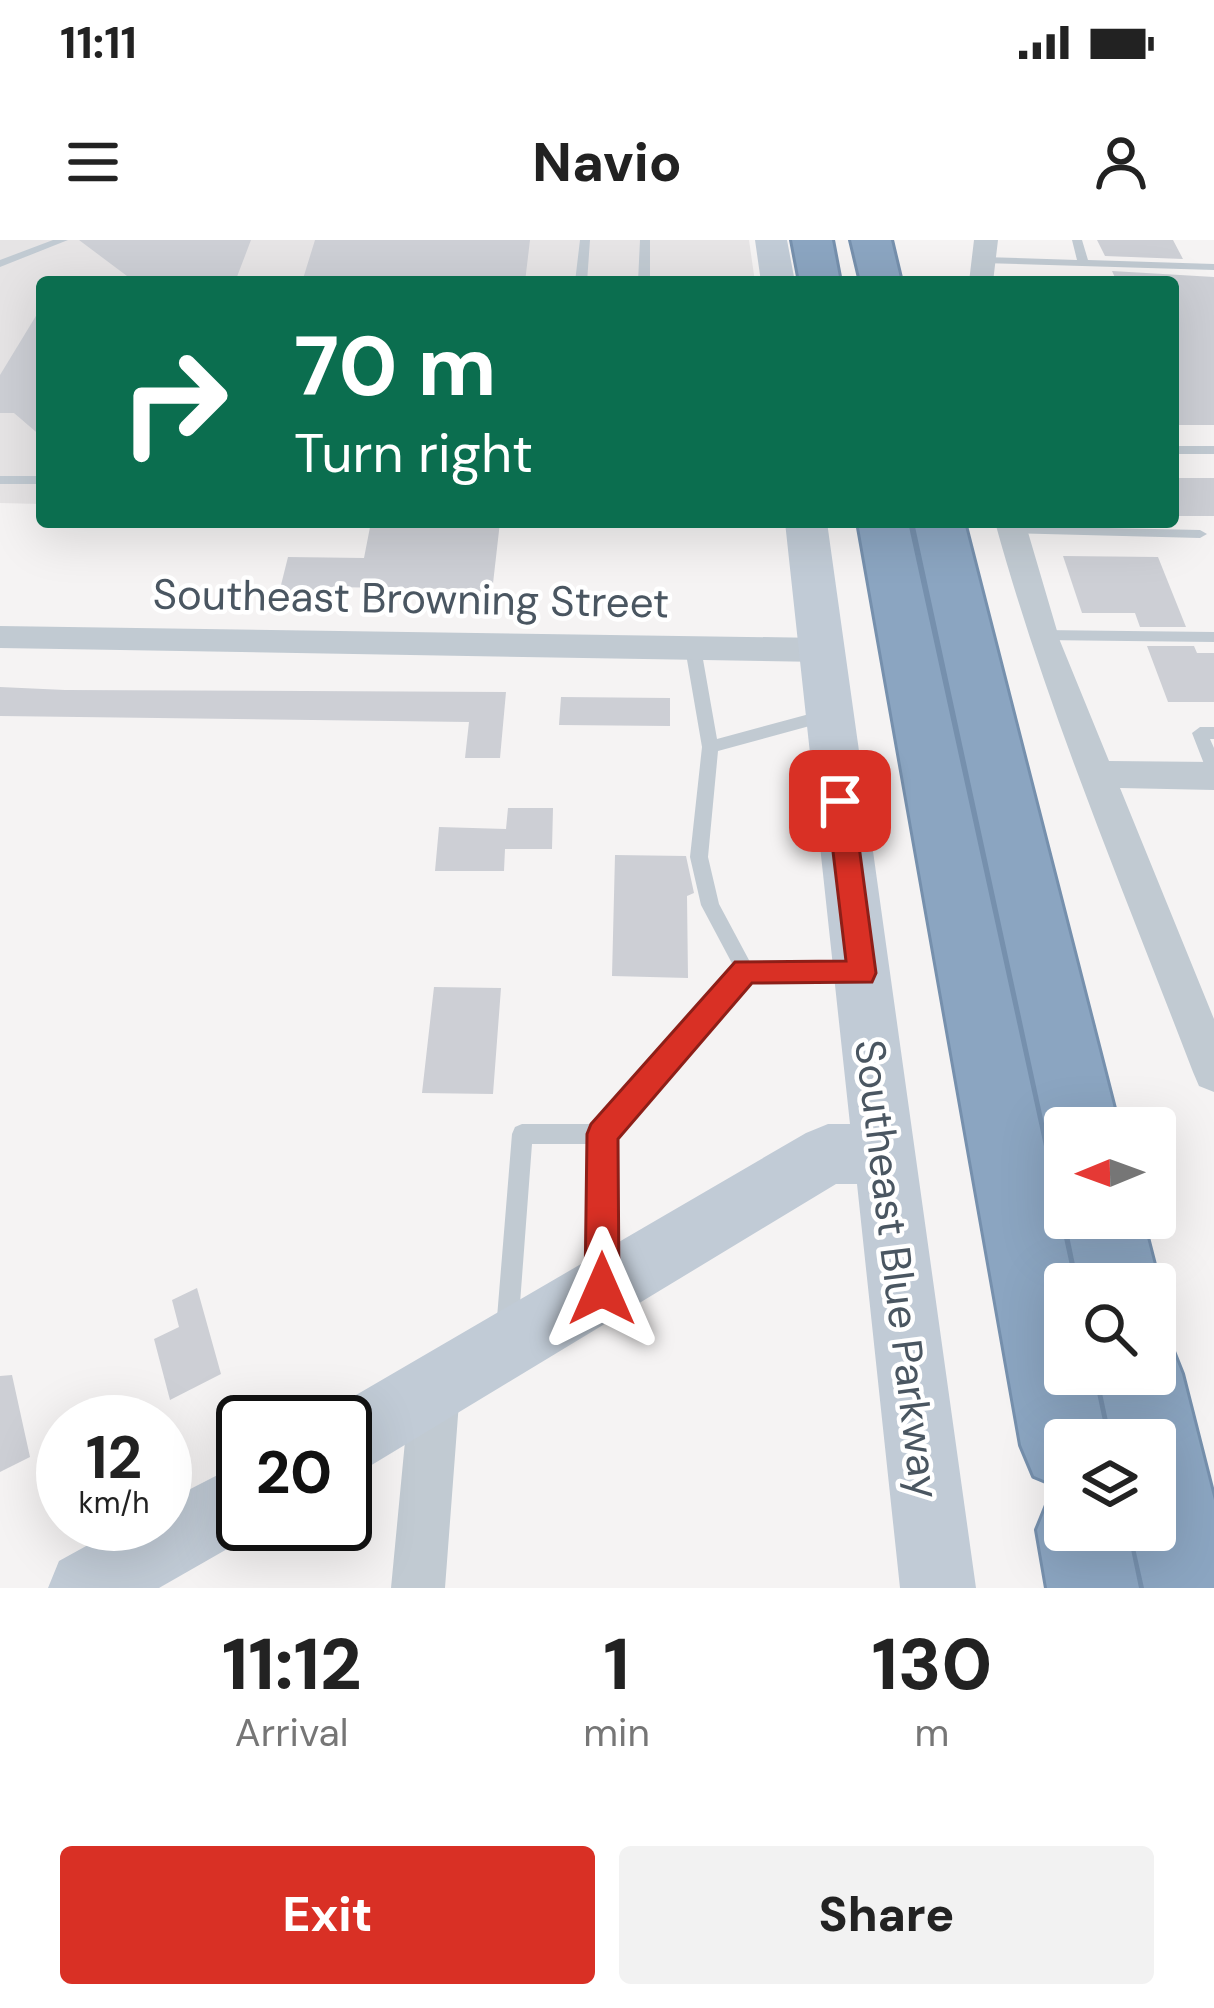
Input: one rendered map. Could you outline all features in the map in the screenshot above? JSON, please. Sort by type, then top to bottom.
[{"type":"highway","points":[[812,240],[819,276]]},
{"type":"highway","points":[[828,240],[835,276]]},
{"type":"highway","points":[[871,240],[880,276]]},
{"type":"highway","points":[[892,240],[899,276]]},
{"type":"highway","points":[[885,528],[1060,1419]]},
{"type":"highway","points":[[940,528],[1077,1107]]},
{"type":"highway","points":[[1145,1395],[1190,1588]]},
{"type":"highway","points":[[1086,1551],[1093,1588]]},
{"type":"street","points":[[771,240],[777,276]]},
{"type":"street","name":"Southeast Blue Parkway","points":[[807,528],[938,1588]]},
{"type":"street","points":[[1012,528],[1041,635],[1214,1072]]},
{"type":"street","name":"Southeast Browning Street","points":[[0,637],[821,650]]},
{"type":"street","points":[[1095,774],[1214,773]]},
{"type":"street","points":[[372,1425],[828,1154],[884,1154]]},
{"type":"street","points":[[418,1588],[435,1389]]},
{"type":"street","points":[[86,1588],[216,1514]]},
{"type":"lane","points":[[0,264],[63,240]]},
{"type":"lane","points":[[582,276],[585,240]]},
{"type":"lane","points":[[644,276],[645,240]]},
{"type":"lane","points":[[1077,245],[1084,264]]},
{"type":"lane","points":[[983,261],[1214,267]]},
{"type":"lane","points":[[1179,450],[1214,450]]},
{"type":"lane","points":[[0,468],[26,480]]},
{"type":"lane","points":[[0,480],[36,480]]},
{"type":"lane","points":[[1058,528],[1200,534]]},
{"type":"lane","points":[[1041,635],[1214,637]]},
{"type":"lane","points":[[693,648],[710,747],[699,857],[710,905],[745,970]]},
{"type":"lane","points":[[710,747],[829,715]]},
{"type":"lane","points":[[1214,733],[1200,733],[1214,773]]},
{"type":"lane","points":[[745,970],[862,973]]},
{"type":"lane","points":[[602,1289],[602,1134],[745,970]]},
{"type":"lane","points":[[506,1347],[522,1134],[602,1134]]},
{"type":"shaded area","points":[[0,240],[749,240],[754,276],[36,276],[36,504],[0,503]]},
{"type":"building","points":[[79,240],[251,240],[237,276],[127,276]]},
{"type":"building","points":[[315,240],[530,240],[526,276],[304,276]]},
{"type":"building","points":[[1097,240],[1173,240],[1183,259],[1105,256]]},
{"type":"building","points":[[1112,271],[1214,277],[1214,425],[1179,425],[1179,276],[1114,276]]},
{"type":"building","points":[[36,316],[36,432],[14,413],[0,413],[0,375]]},
{"type":"building","points":[[1179,478],[1214,478],[1214,516],[1179,516]]},
{"type":"building","points":[[370,528],[499,528],[491,601],[452,600],[453,589],[330,587],[329,593],[279,593],[288,557],[364,558]]},
{"type":"building","points":[[1063,556],[1158,557],[1186,627],[1140,627],[1135,613],[1082,613]]},
{"type":"building","points":[[1147,646],[1194,646],[1197,653],[1214,653],[1214,702],[1168,702]]},
{"type":"building","points":[[0,687],[506,692],[500,758],[465,758],[469,722],[0,716]]},
{"type":"building","points":[[561,697],[670,698],[670,726],[559,725]]},
{"type":"building","points":[[508,808],[553,808],[552,849],[505,849],[504,871],[435,871],[439,827],[506,829]]},
{"type":"building","points":[[615,855],[686,856],[694,893],[687,896],[688,978],[612,976]]},
{"type":"building","points":[[434,987],[501,988],[493,1094],[422,1093]]},
{"type":"building","points":[[197,1288],[221,1374],[180,1395],[169,1395],[154,1339],[179,1327],[172,1300]]},
{"type":"building","points":[[12,1375],[30,1457],[0,1472],[0,1376]]},
{"type":"route","points":[[602,1289],[602,1134],[745,970],[862,973],[840,801]]}]
